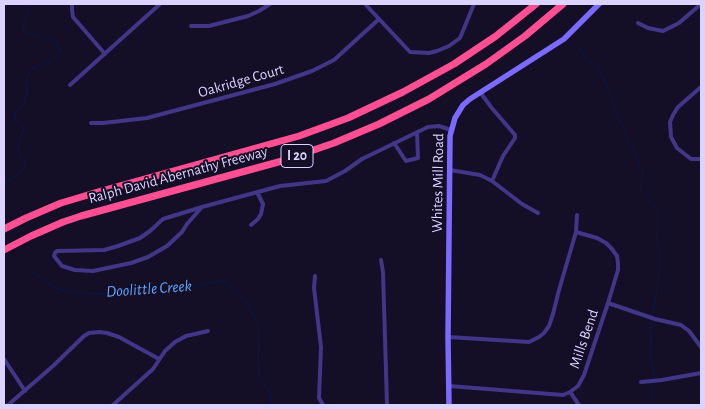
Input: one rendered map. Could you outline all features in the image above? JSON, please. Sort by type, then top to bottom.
[{"type":"highway","name":"Ralph David Abernathy Freeway","points":[[4,230],[61,203],[291,138],[348,118],[403,92],[454,64],[496,36],[536,4]]},
{"type":"highway","name":"Ralph David Abernathy Freeway","points":[[4,250],[31,236],[72,219],[282,161],[334,143],[372,127],[429,99],[486,64],[525,36],[563,4]]},
{"type":"street","points":[[72,4],[73,17],[105,54]]},
{"type":"street","points":[[70,86],[160,4]]},
{"type":"street","points":[[192,26],[209,26],[248,16],[270,4]]},
{"type":"street","points":[[365,4],[410,52],[420,53],[437,51],[449,46],[460,38],[474,4]]},
{"type":"street","name":"Whites Mill Road","points":[[449,405],[451,130],[458,112],[470,99],[564,39],[599,4]]},
{"type":"street","points":[[638,23],[648,28],[663,31],[679,24],[701,4]]},
{"type":"street","name":"Oakridge Court","points":[[91,123],[103,124],[147,118],[275,84],[312,71],[334,60],[379,19]]},
{"type":"street","points":[[701,87],[678,107],[670,122],[671,137],[677,148],[691,159],[701,159]]},
{"type":"street","points":[[480,92],[515,135],[492,181]]},
{"type":"street","points":[[202,207],[182,232],[167,246],[148,257],[131,263],[93,270],[75,270],[62,266],[54,256],[54,253],[57,251],[104,250],[118,246],[140,238],[163,219],[202,207],[280,186],[326,181],[362,159],[428,127],[440,126],[451,130]]},
{"type":"street","points":[[394,143],[406,161],[418,158],[417,132]]},
{"type":"street","points":[[450,170],[480,175],[492,181],[522,204],[538,213]]},
{"type":"street","points":[[251,225],[262,214],[263,204],[257,192]]},
{"type":"street","points":[[448,338],[529,342],[539,338],[549,326],[553,314],[576,232],[577,215]]},
{"type":"street","points":[[576,232],[602,240],[610,246],[616,256],[618,270],[608,303]]},
{"type":"street","points":[[381,260],[384,272],[387,405]]},
{"type":"street","points":[[316,276],[314,288],[321,347],[319,398],[323,405]]},
{"type":"street","name":"Mills Bend","points":[[570,392],[578,386],[584,375],[608,303],[639,314],[681,325],[689,331],[701,348]]},
{"type":"street","points":[[113,405],[153,369],[165,351],[175,342],[186,336],[208,331]]},
{"type":"street","points":[[8,405],[84,336],[90,333],[107,333],[119,337],[159,359]]},
{"type":"street","points":[[4,359],[25,391]]},
{"type":"street","points":[[641,382],[701,373]]},
{"type":"street","points":[[449,386],[563,395],[570,392],[579,405]]},
{"type":"waterway","name":"Doolittle Creek","points":[[4,187],[9,180],[24,168],[25,163],[18,151],[19,141],[24,130],[22,125],[14,120],[16,112],[25,103],[26,81],[33,68],[52,61],[59,53],[60,48],[56,42],[39,35],[30,35],[23,28],[31,4]]},
{"type":"waterway","points":[[578,46],[586,59],[598,66],[643,172],[640,188],[658,211],[657,240],[661,255],[656,297],[651,318],[650,355],[654,379]]},
{"type":"waterway","name":"Doolittle Creek","points":[[30,270],[60,290],[91,294],[188,288],[218,281],[227,283],[235,289],[251,309],[258,324],[259,377],[270,392],[272,405]]},
{"type":"waterway","points":[[651,405],[654,383]]}]
